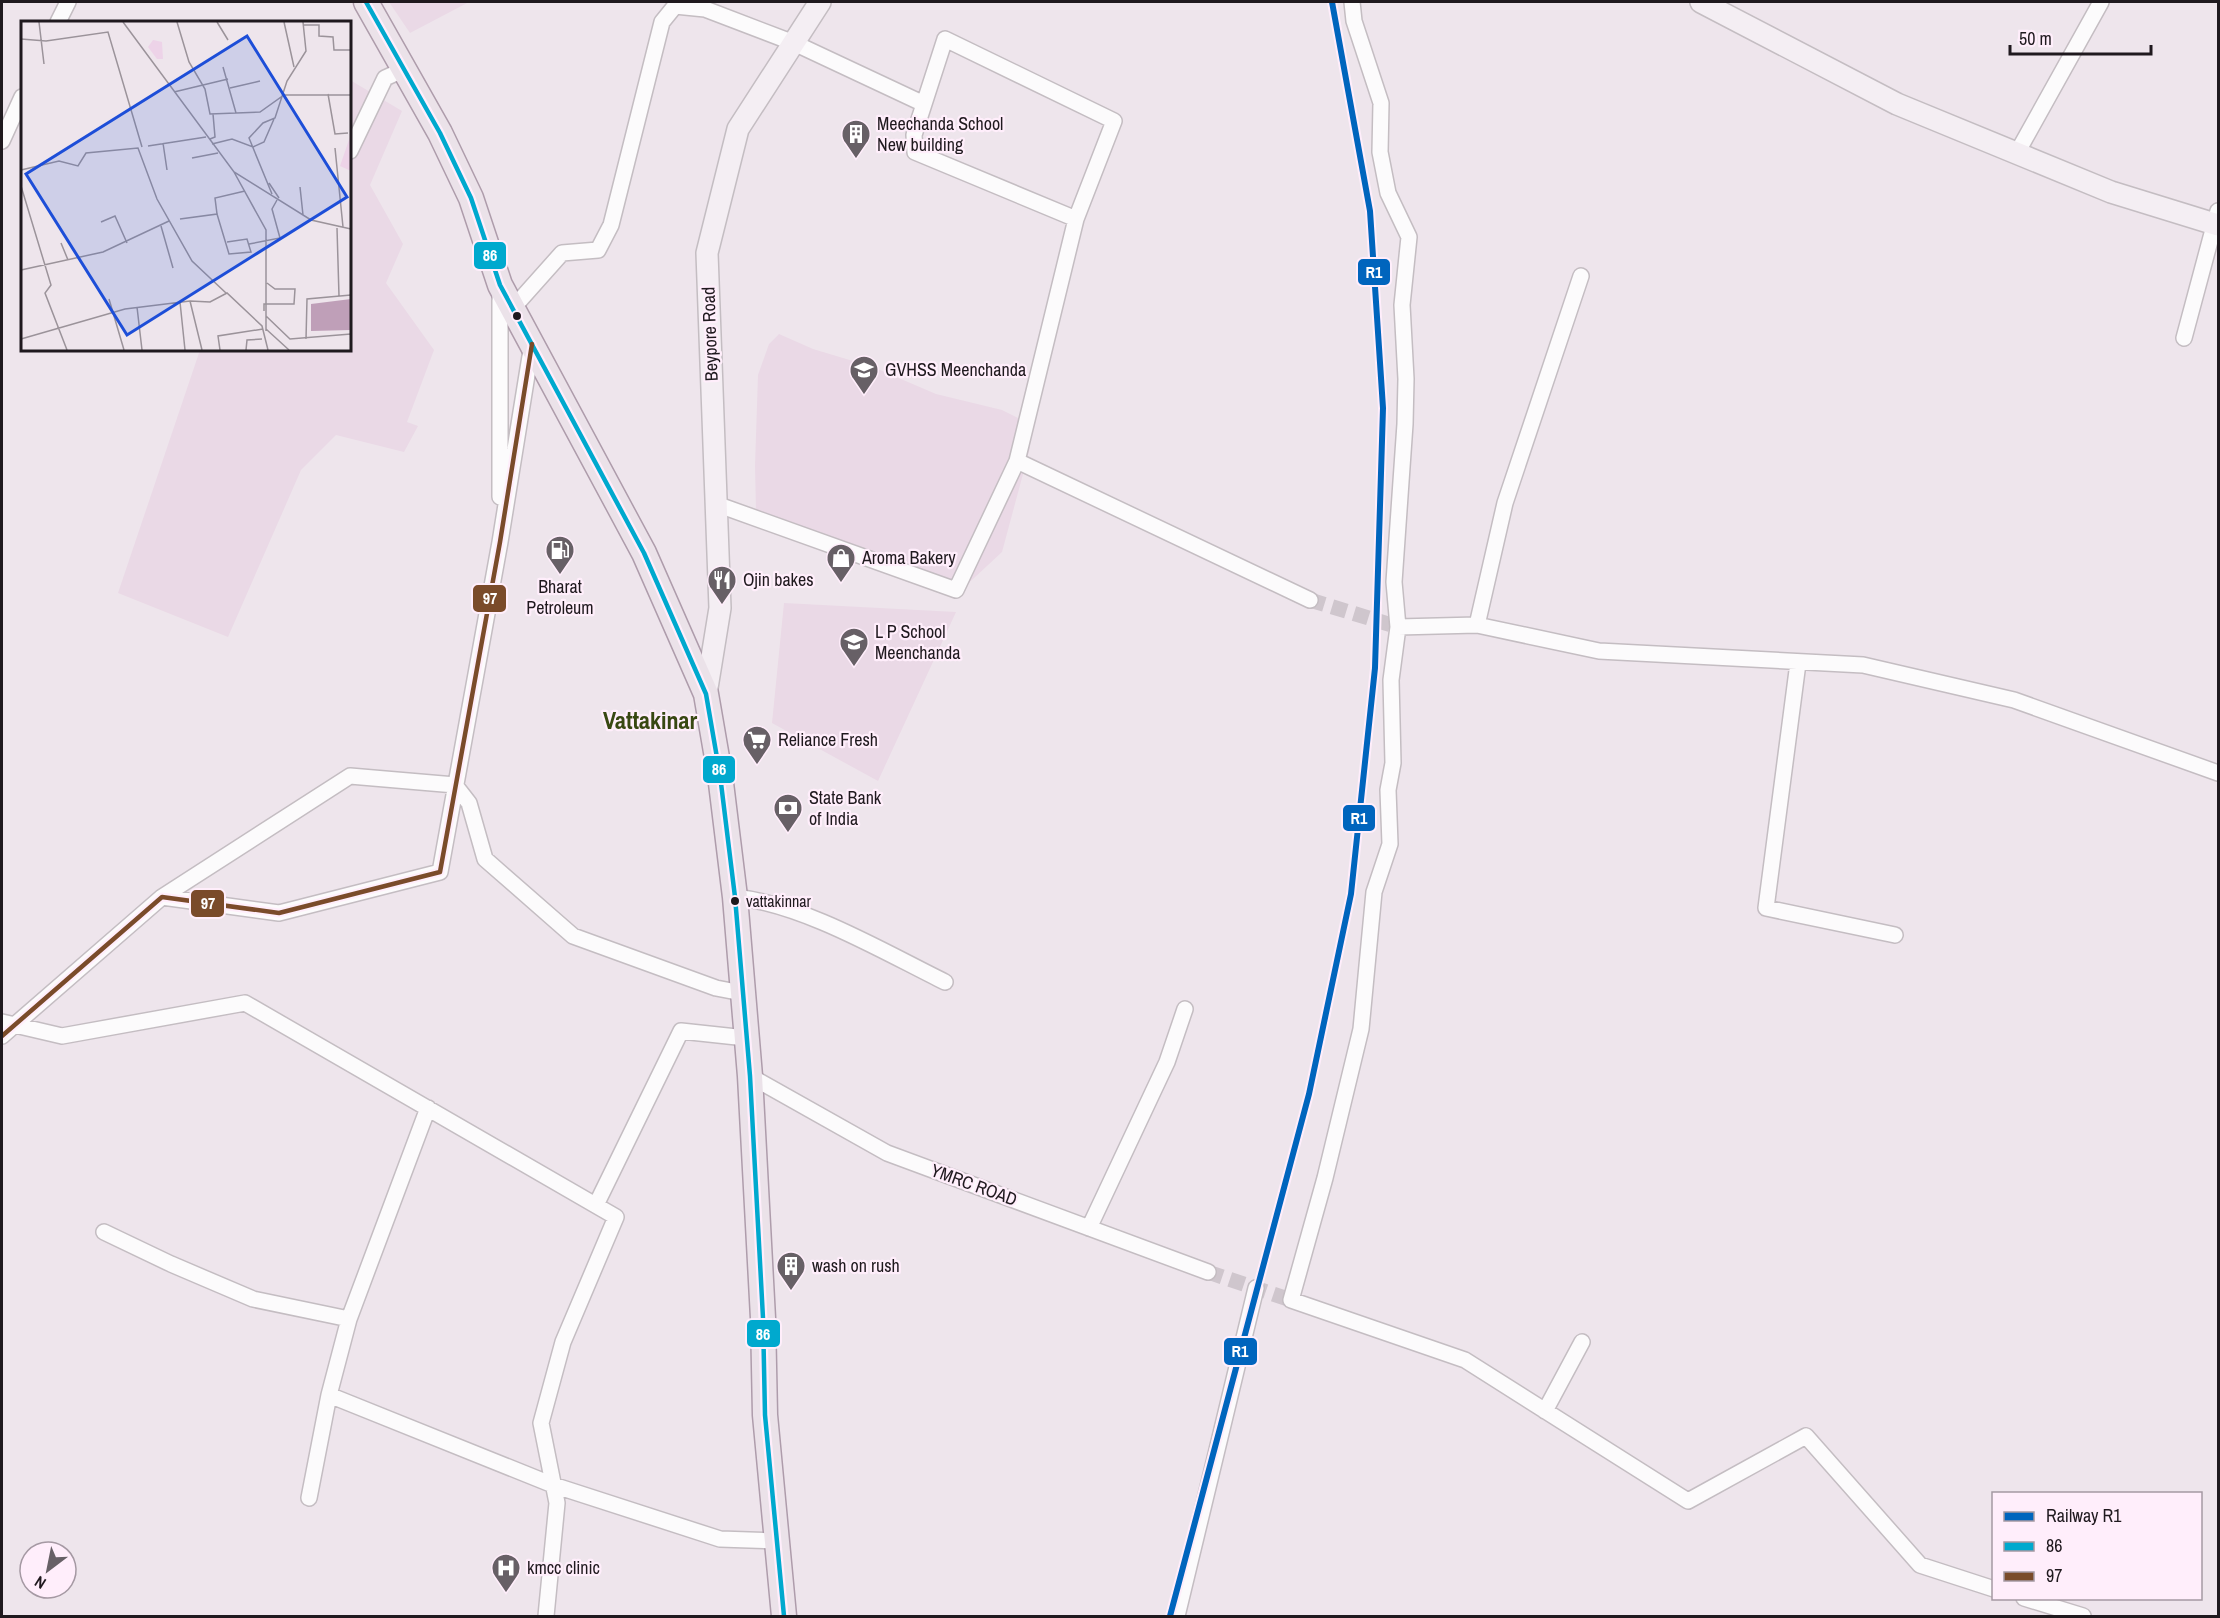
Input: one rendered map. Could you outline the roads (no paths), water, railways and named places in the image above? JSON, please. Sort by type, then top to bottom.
[{"type":"main road","points":[[366,2],[440,133],[471,198],[500,285],[644,553],[706,694],[720,775],[735,897],[750,1076],[763,1318],[765,1415],[784,1617]]},
{"type":"main road","name":"Beypore Road","points":[[706,694],[720,608],[707,253],[738,129],[820,2]]},
{"type":"main road","points":[[1701,2],[1897,104],[2111,192],[2217,220]]},
{"type":"street","points":[[58,21],[68,2]]},
{"type":"street","points":[[1352,2],[1354,21],[1381,103],[1380,152],[1388,193],[1408,237],[1402,305],[1406,379],[1405,424],[1394,582],[1398,627],[1390,680],[1393,763],[1388,790],[1390,843],[1374,892],[1361,1029],[1325,1178],[1291,1300],[1465,1360],[1689,1501],[1806,1436],[1920,1565],[1992,1588]]},
{"type":"street","points":[[2018,153],[2101,2]]},
{"type":"street","points":[[513,308],[562,254],[598,250],[611,225],[662,22],[675,6],[705,9],[794,43],[924,104]]},
{"type":"street","points":[[716,504],[956,590],[1017,461],[1076,219],[1113,121],[945,39],[914,135],[915,152],[1076,219]]},
{"type":"street","points":[[351,149],[385,78],[405,69]]},
{"type":"street","points":[[2,141],[21,99]]},
{"type":"street","points":[[2184,338],[2217,220]]},
{"type":"street","points":[[1477,625],[1505,503],[1581,276]]},
{"type":"street","points":[[500,285],[500,542]]},
{"type":"street","points":[[162,897],[279,913],[440,872],[500,542],[532,344]]},
{"type":"street","points":[[1017,461],[1310,600]]},
{"type":"street","points":[[1398,627],[1477,625],[1599,651],[1863,665],[2014,700],[2218,773]]},
{"type":"street","points":[[1798,663],[1766,908],[1895,935]]},
{"type":"street","points":[[2,1036],[8,1024],[162,897],[350,776],[455,785],[469,803],[485,859],[573,936],[716,988],[742,993]]},
{"type":"street","points":[[735,897],[753,899],[818,920],[945,982]]},
{"type":"street","points":[[8,1024],[62,1036],[245,1003],[616,1217],[564,1342],[542,1424],[557,1503],[546,1617]]},
{"type":"street","points":[[1089,1228],[1167,1062],[1185,1009]]},
{"type":"street","points":[[596,1205],[681,1031],[746,1038]]},
{"type":"street","name":"YMRC ROAD","points":[[750,1076],[887,1153],[1208,1272]]},
{"type":"street","points":[[309,1498],[329,1395],[349,1318],[428,1108]]},
{"type":"street","points":[[104,1232],[253,1299],[349,1318]]},
{"type":"street","points":[[1177,1617],[1256,1288]]},
{"type":"street","points":[[1545,1411],[1582,1342]]},
{"type":"street","points":[[329,1395],[553,1485],[720,1539],[776,1541]]},
{"type":"street","points":[[2027,1600],[2083,1617]]},
{"type":"tunnel","points":[[1310,600],[1398,627]]},
{"type":"tunnel","points":[[1208,1272],[1291,1300]]},
{"type":"rail line","name":"R1","points":[[1170,1616],[1309,1094],[1351,894],[1375,668],[1383,408],[1370,211],[1332,2]]},
{"type":"place","name":"Meechanda School New building","points":[[856,160]]},
{"type":"place","name":"GVHSS Meenchanda","points":[[864,396]]},
{"type":"place","name":"Bharat Petroleum","points":[[560,576]]},
{"type":"place","name":"Aroma Bakery","points":[[841,584]]},
{"type":"place","name":"Ojin bakes","points":[[722,606]]},
{"type":"place","name":"L P School Meenchanda","points":[[854,668]]},
{"type":"place","name":"Reliance Fresh","points":[[757,766]]},
{"type":"place","name":"State Bank of India","points":[[788,834]]},
{"type":"place","name":"vattakinnar","points":[[735,901]]},
{"type":"place","name":"wash on rush","points":[[791,1292]]},
{"type":"place","name":"kmcc clinic","points":[[506,1594]]},
{"type":"district","name":"Vattakinar","points":[[650,721]]}]
